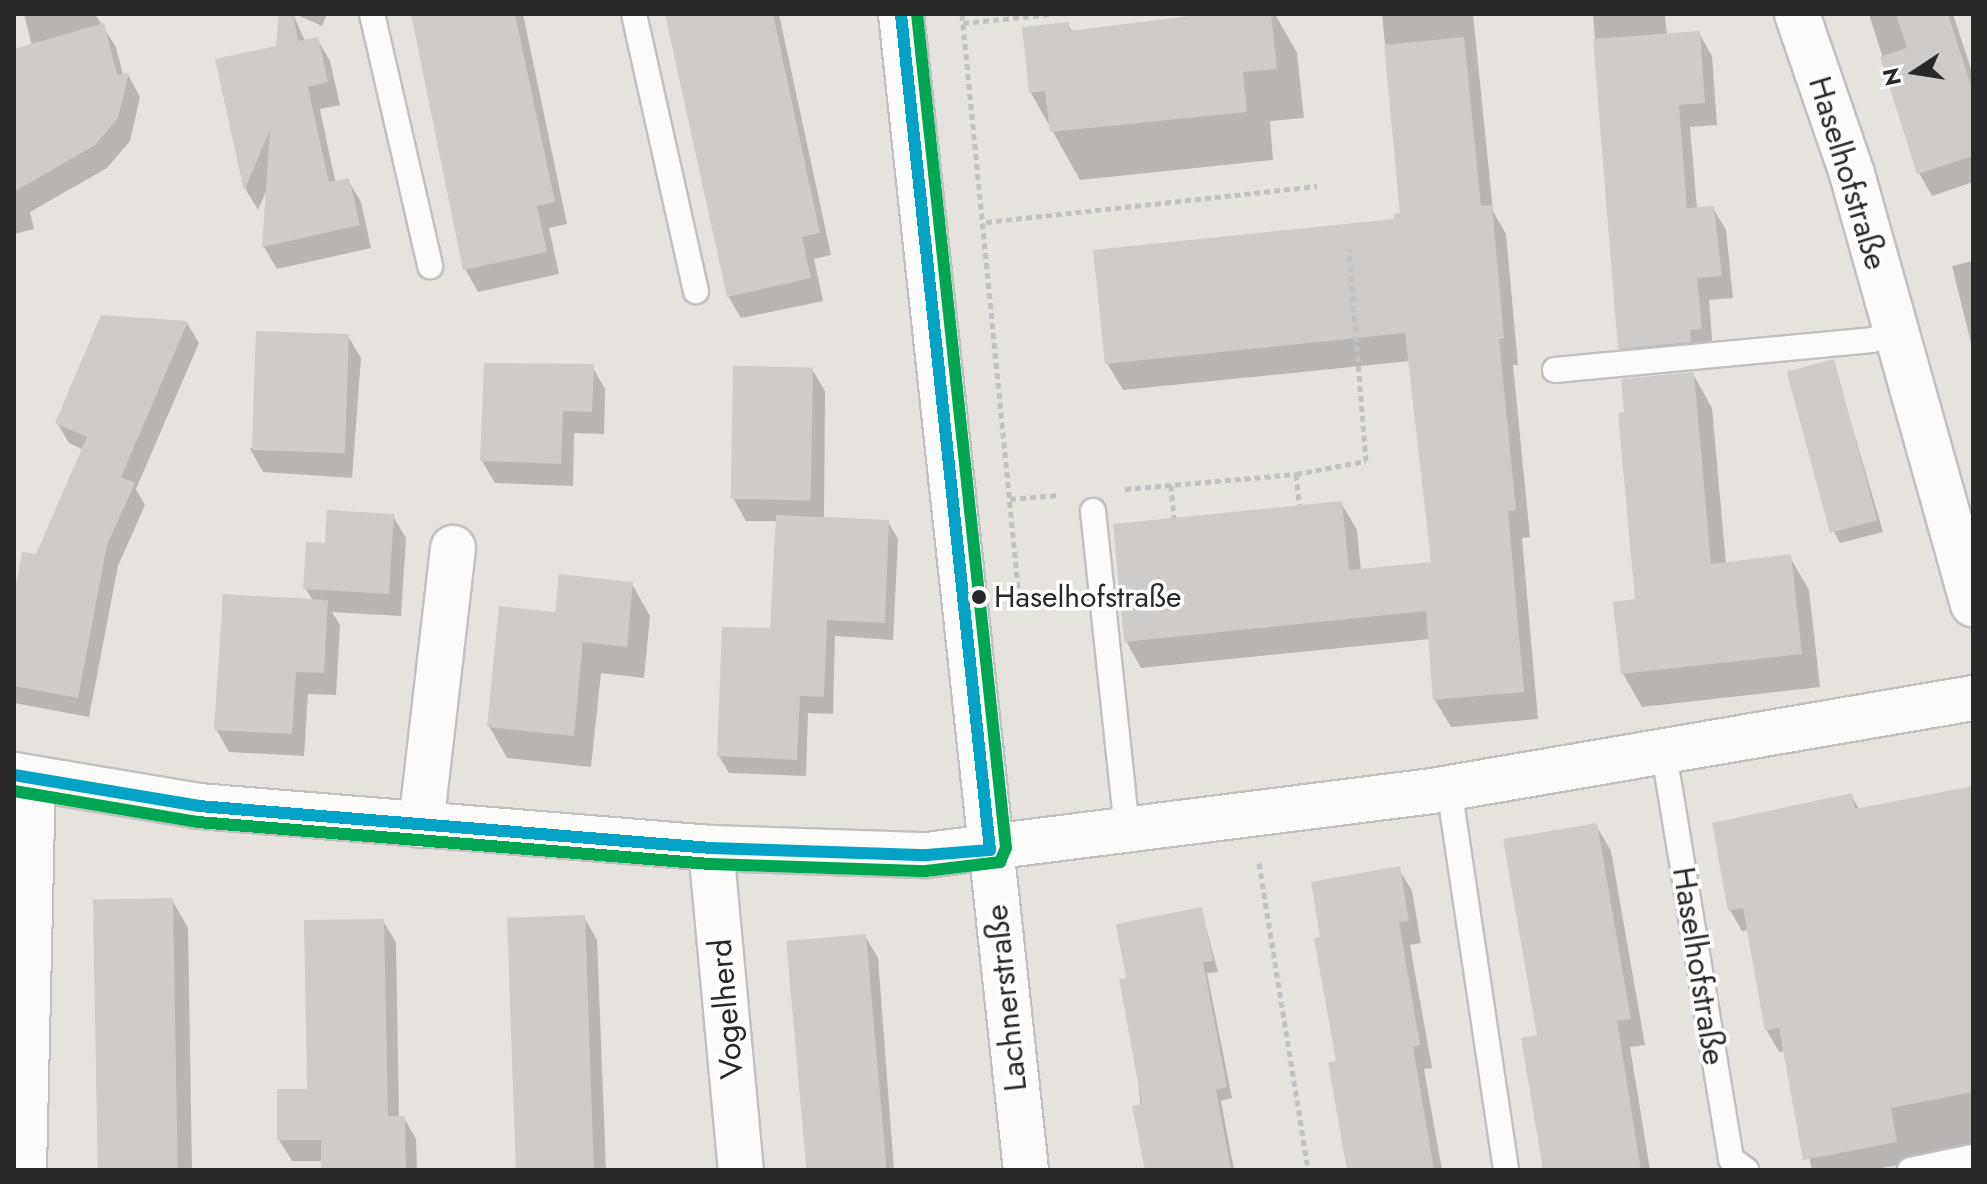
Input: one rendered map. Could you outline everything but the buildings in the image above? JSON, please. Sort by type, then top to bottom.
[{"type":"street","name":"Lachnerstraße","points":[[901,14],[1026,1170]]},
{"type":"street","name":"Haselhofstraße","points":[[1797,14],[1852,174],[1973,604]]},
{"type":"street","points":[[421,825],[453,548]]},
{"type":"street","points":[[24,1170],[23,777],[199,806],[711,848],[927,855],[990,850],[1127,828],[1449,788],[1664,754],[1973,698]]},
{"type":"street","name":"Vogelherd","points":[[711,848],[741,1170]]},
{"type":"lane","points":[[372,14],[430,266]]},
{"type":"lane","points":[[634,14],[696,291]]},
{"type":"lane","points":[[1555,370],[1872,340],[1897,332]]},
{"type":"lane","points":[[1093,511],[1127,828]]},
{"type":"lane","name":"Haselhofstraße","points":[[1664,754],[1731,1159],[1746,1170]]},
{"type":"lane","points":[[1449,788],[1506,1170]]},
{"type":"lane","points":[[1910,1170],[1973,1157]]},
{"type":"path","points":[[962,14],[986,222],[1021,624]]},
{"type":"path","points":[[963,23],[1052,14]]},
{"type":"path","points":[[986,222],[1317,186]]},
{"type":"path","points":[[1113,490],[1296,474],[1366,461],[1349,249]]},
{"type":"path","points":[[1296,474],[1299,505]]},
{"type":"path","points":[[1171,485],[1174,518]]},
{"type":"path","points":[[1010,499],[1069,494]]},
{"type":"path","points":[[1251,815],[1308,1170]]},
{"type":"transit line","points":[[14,775],[199,806],[711,848],[927,855],[990,850],[901,14]]},
{"type":"transit line","points":[[14,791],[198,822],[710,864],[926,871],[1000,862],[1006,848],[917,14]]},
{"type":"place","name":"Haselhofstraße","points":[[979,597]]}]
